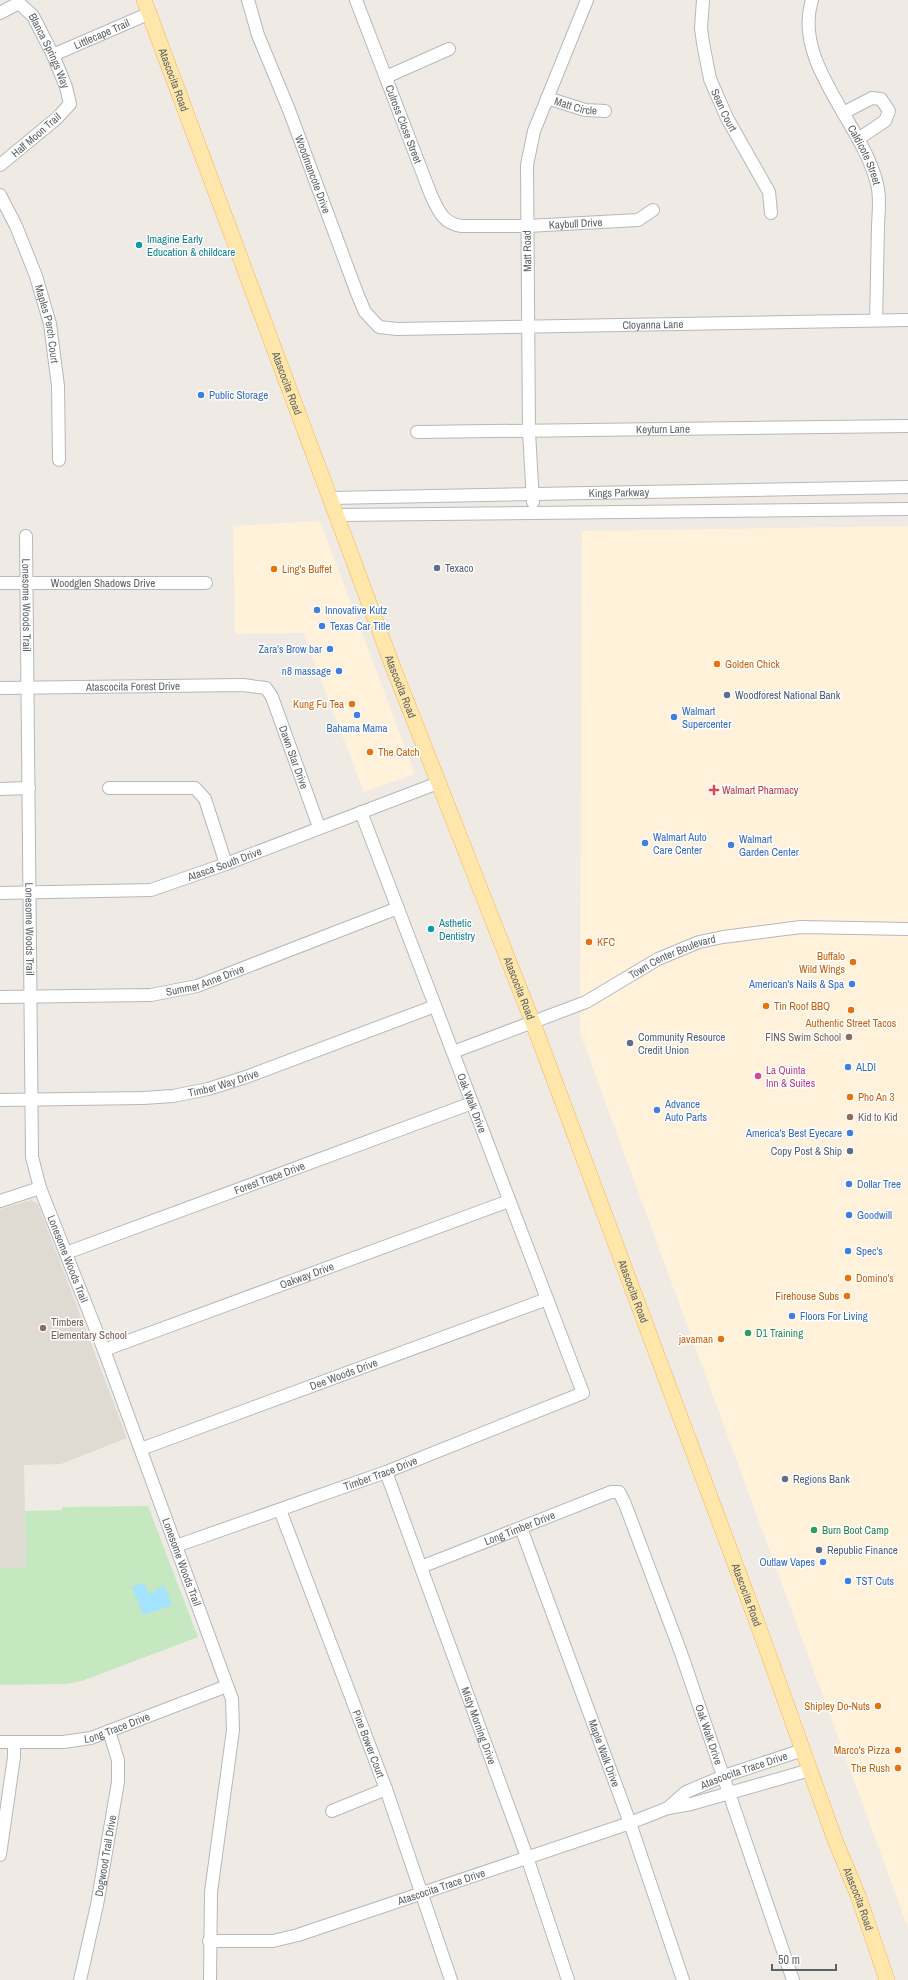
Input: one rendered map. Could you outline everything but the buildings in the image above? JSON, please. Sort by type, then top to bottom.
[{"type":"main road","name":"Atascocita Road","points":[[147,7],[336,515],[438,783],[533,1022],[758,1625],[810,1770],[859,1898],[887,1980]]},
{"type":"street","name":"Woodmancote Drive","points":[[248,0],[258,35],[289,110],[356,294],[365,312],[379,326],[397,329]]},
{"type":"street","name":"Culross Close Street","points":[[356,0],[438,209],[445,220],[455,225],[472,226]]},
{"type":"street","name":"Matt Road","points":[[534,512],[529,432],[526,188],[530,148],[534,131],[586,0]]},
{"type":"street","name":"Sean Court","points":[[703,0],[703,43],[710,79],[727,118],[769,192],[771,213]]},
{"type":"street","name":"Caldicote Street","points":[[812,0],[807,23],[808,38],[816,60],[874,172],[878,186],[876,320]]},
{"type":"street","name":"Blanca Springs Way","points":[[0,13],[20,3],[33,16],[53,55],[66,87],[70,104]]},
{"type":"street","name":"Littlecape Trail","points":[[53,55],[147,7]]},
{"type":"street","points":[[386,77],[449,49]]},
{"type":"street","name":"Matt Circle","points":[[547,98],[585,110],[605,111]]},
{"type":"street","points":[[843,113],[872,98],[881,99],[890,111],[885,121],[858,139]]},
{"type":"street","name":"Half Moon Trail","points":[[0,165],[58,118],[70,104]]},
{"type":"street","name":"Maples Perch Court","points":[[0,195],[16,226],[36,276],[50,324],[57,380],[59,460]]},
{"type":"street","name":"Kaybull Drive","points":[[472,226],[527,226],[638,220],[653,210]]},
{"type":"street","name":"Cloyanna Lane","points":[[397,329],[908,320]]},
{"type":"street","name":"Keyturn Lane","points":[[417,432],[529,432],[908,426]]},
{"type":"street","name":"Kings Parkway","points":[[330,498],[908,487]]},
{"type":"street","name":"Kings Parkway","points":[[336,515],[534,512],[908,510]]},
{"type":"street","name":"Lonesome Woods Trail","points":[[26,536],[32,1157],[40,1188],[104,1350],[232,1699],[233,1730],[210,1892],[210,1980]]},
{"type":"street","name":"Woodglen Shadows Drive","points":[[0,583],[206,583]]},
{"type":"street","name":"Atascocita Forest Drive","points":[[0,688],[243,685],[266,688]]},
{"type":"street","name":"Dawn Star Drive","points":[[266,688],[272,697],[319,827]]},
{"type":"street","name":"Atasca South Drive","points":[[0,893],[151,890],[226,864],[319,827],[438,783]]},
{"type":"street","points":[[0,789],[29,788]]},
{"type":"street","points":[[109,788],[195,788],[205,800],[226,864]]},
{"type":"street","name":"Oak Walk Drive","points":[[361,812],[583,1393]]},
{"type":"street","name":"Summer Anne Drive","points":[[0,997],[151,995],[180,990],[197,986],[398,908]]},
{"type":"street","name":"Town Center Boulevard","points":[[453,1052],[586,1002],[658,958],[700,942],[723,936],[801,927],[908,929]]},
{"type":"street","name":"Timber Way Drive","points":[[0,1100],[142,1098],[172,1096],[208,1089],[246,1077],[435,1006]]},
{"type":"street","name":"Forest Trace Drive","points":[[66,1253],[472,1103]]},
{"type":"street","points":[[0,1201],[40,1188]]},
{"type":"street","name":"Oakway Drive","points":[[104,1350],[509,1201]]},
{"type":"street","name":"Dee Woods Drive","points":[[141,1449],[547,1299]]},
{"type":"street","name":"Timber Trace Drive","points":[[176,1546],[386,1472],[583,1393]]},
{"type":"street","name":"Misty Morning Drive","points":[[386,1472],[527,1858],[568,1980]]},
{"type":"street","name":"Long Timber Drive","points":[[420,1567],[611,1492],[619,1492]]},
{"type":"street","name":"Oak Walk Drive","points":[[619,1492],[625,1504],[678,1643],[793,1980]]},
{"type":"street","name":"Pine Bower Court","points":[[280,1510],[386,1789],[451,1980]]},
{"type":"street","name":"Maple Walk Drive","points":[[521,1528],[630,1823],[683,1980]]},
{"type":"street","name":"Long Trace Drive","points":[[0,1742],[64,1742],[91,1738],[227,1686]]},
{"type":"street","name":"Dogwood Trail Drive","points":[[80,1980],[97,1905],[118,1782],[118,1760],[109,1731]]},
{"type":"street","points":[[0,1855],[14,1757],[14,1742]]},
{"type":"street","name":"Atascocita Trace Drive","points":[[668,1808],[686,1792],[724,1776],[803,1750]]},
{"type":"street","name":"Atascocita Trace Drive","points":[[209,1941],[273,1941],[339,1922],[421,1892],[630,1823],[668,1808],[691,1804],[810,1770]]},
{"type":"street","points":[[332,1810],[386,1789]]},
{"type":"shaded area","points":[[320,521],[415,774],[364,792],[303,633],[235,634],[233,526]]},
{"type":"shaded area","points":[[908,526],[908,1928],[580,1033],[582,531]]},
{"type":"shaded area","name":"Timbers Elementary School","points":[[31,1200],[38,1204],[127,1438],[61,1464],[24,1465],[26,1567],[0,1568],[0,1209]]},
{"type":"green space","points":[[148,1506],[198,1637],[82,1681],[65,1684],[0,1685],[0,1568],[26,1567],[25,1511],[62,1510],[62,1507]]},
{"type":"water","points":[[144,1583],[149,1594],[164,1585],[172,1605],[143,1615],[132,1587]]},
{"type":"place","name":"Imagine Early Education & childcare","points":[[139,245]]},
{"type":"place","name":"Public Storage","points":[[201,395]]},
{"type":"place","name":"Texaco","points":[[437,568]]},
{"type":"place","name":"Ling's Buffet","points":[[274,569]]},
{"type":"place","name":"Innovative Kutz","points":[[317,610]]},
{"type":"place","name":"Texas Car Title","points":[[322,626]]},
{"type":"place","name":"Zara's Brow bar","points":[[330,649]]},
{"type":"place","name":"Golden Chick","points":[[717,664]]},
{"type":"place","name":"n8 massage","points":[[339,671]]},
{"type":"place","name":"Woodforest National Bank","points":[[727,695]]},
{"type":"place","name":"Kung Fu Tea","points":[[352,704]]},
{"type":"place","name":"Bahama Mama","points":[[357,715]]},
{"type":"place","name":"Walmart Supercenter","points":[[674,717]]},
{"type":"place","name":"The Catch","points":[[370,752]]},
{"type":"place","name":"Walmart Pharmacy","points":[[714,790]]},
{"type":"place","name":"Walmart Auto Care Center","points":[[645,843]]},
{"type":"place","name":"Walmart Garden Center","points":[[731,845]]},
{"type":"place","name":"Asthetic Dentistry","points":[[431,929]]},
{"type":"place","name":"KFC","points":[[589,942]]},
{"type":"place","name":"Buffalo Wild Wings","points":[[853,962]]},
{"type":"place","name":"American's Nails & Spa","points":[[852,984]]},
{"type":"place","name":"Tin Roof BBQ","points":[[766,1006]]},
{"type":"place","name":"Authentic Street Tacos","points":[[851,1010]]},
{"type":"place","name":"FINS Swim School","points":[[849,1037]]},
{"type":"place","name":"Community Resource Credit Union","points":[[630,1043]]},
{"type":"place","name":"ALDI","points":[[848,1067]]},
{"type":"place","name":"La Quinta Inn & Suites","points":[[758,1076]]},
{"type":"place","name":"Pho An 3","points":[[850,1097]]},
{"type":"place","name":"Advance Auto Parts","points":[[657,1110]]},
{"type":"place","name":"Kid to Kid","points":[[850,1117]]},
{"type":"place","name":"America's Best Eyecare","points":[[850,1133]]},
{"type":"place","name":"Copy Post & Ship","points":[[850,1151]]},
{"type":"place","name":"Dollar Tree","points":[[849,1184]]},
{"type":"place","name":"Goodwill","points":[[849,1215]]},
{"type":"place","name":"Spec's","points":[[848,1251]]},
{"type":"place","name":"Domino's","points":[[848,1278]]},
{"type":"place","name":"Firehouse Subs","points":[[847,1296]]},
{"type":"place","name":"Floors For Living","points":[[792,1316]]},
{"type":"place","name":"Timbers Elementary School","points":[[43,1328]]},
{"type":"place","name":"D1 Training","points":[[748,1333]]},
{"type":"place","name":"javaman","points":[[721,1339]]},
{"type":"place","name":"Regions Bank","points":[[785,1479]]},
{"type":"place","name":"Burn Boot Camp","points":[[814,1530]]},
{"type":"place","name":"Republic Finance","points":[[819,1550]]},
{"type":"place","name":"Outlaw Vapes","points":[[823,1562]]},
{"type":"place","name":"TST Cuts","points":[[848,1581]]},
{"type":"place","name":"Shipley Do-Nuts","points":[[878,1706]]},
{"type":"place","name":"Marco's Pizza","points":[[898,1750]]},
{"type":"place","name":"The Rush","points":[[898,1768]]}]
